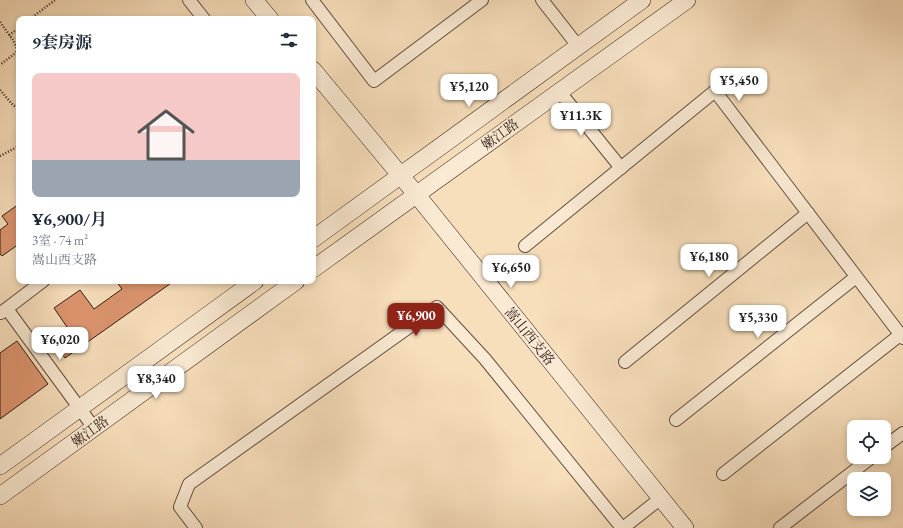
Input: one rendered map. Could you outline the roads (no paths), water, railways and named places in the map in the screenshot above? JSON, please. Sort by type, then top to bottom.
[{"type":"street","points":[[189,0],[202,16]]},
{"type":"street","points":[[254,0],[267,16]]},
{"type":"street","points":[[312,0],[374,81],[482,0]]},
{"type":"street","points":[[542,0],[578,46]]},
{"type":"street","name":"嫩江路","points":[[316,237],[642,0]]},
{"type":"street","name":"嫩江路","points":[[316,267],[687,0]]},
{"type":"street","name":"嵩山西支路","points":[[316,74],[416,194],[685,528]]},
{"type":"street","points":[[559,91],[620,168]]},
{"type":"street","points":[[525,246],[715,91],[902,336],[724,474]]},
{"type":"street","points":[[625,362],[808,213]]},
{"type":"street","points":[[676,420],[856,276]]},
{"type":"street","points":[[39,284],[3,311],[80,408],[94,428]]},
{"type":"street","name":"嫩江路","points":[[0,466],[251,284]]},
{"type":"street","name":"嫩江路","points":[[0,496],[292,284]]},
{"type":"street","points":[[196,528],[180,508],[189,484],[437,307],[485,359],[623,528],[661,498]]},
{"type":"street","points":[[891,442],[903,433]]},
{"type":"street","points":[[780,528],[863,464]]}]
